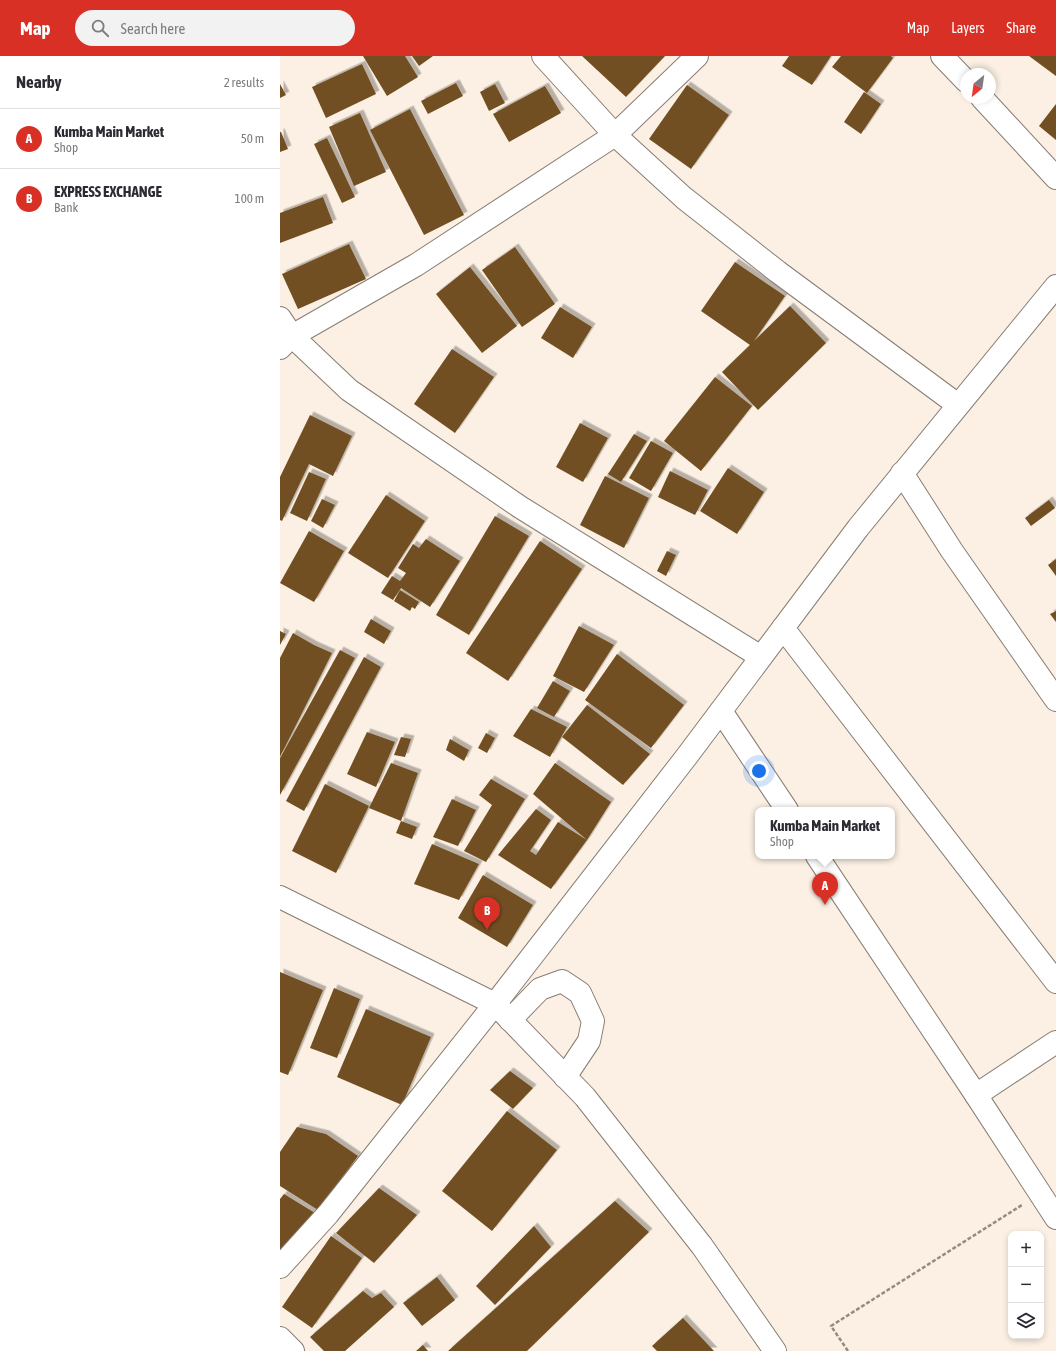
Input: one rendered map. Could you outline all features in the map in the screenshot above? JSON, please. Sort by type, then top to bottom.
[{"type":"main road","points":[[542,56],[616,135],[684,198],[778,272],[958,405]]},
{"type":"main road","points":[[286,342],[416,265],[616,135],[697,56]]},
{"type":"main road","points":[[942,56],[960,75]]},
{"type":"main road","points":[[988,104],[1056,178]]},
{"type":"main road","points":[[280,1267],[328,1214],[495,1004],[721,711],[858,528],[1056,286]]},
{"type":"main road","points":[[280,318],[286,342],[349,390],[520,507],[761,658]]},
{"type":"main road","points":[[902,474],[952,551],[1056,700]]},
{"type":"main road","points":[[783,628],[1056,982]]},
{"type":"main road","points":[[721,711],[785,807]]},
{"type":"main road","points":[[819,859],[1056,1218]]},
{"type":"main road","points":[[280,897],[495,1004],[585,1097],[702,1246],[775,1351]]},
{"type":"main road","points":[[510,1020],[540,989],[562,981],[580,993],[593,1021],[589,1041],[565,1076]]},
{"type":"main road","points":[[976,1095],[1056,1042]]},
{"type":"main road","points":[[280,1338],[293,1351]]},
{"type":"path","points":[[848,1351],[831,1326],[1040,1193]]},
{"type":"building","points":[[363,56],[405,56],[418,77],[387,96]]},
{"type":"building","points":[[412,56],[433,56],[419,66]]},
{"type":"building","points":[[582,56],[665,56],[626,97]]},
{"type":"building","points":[[789,56],[831,56],[812,85],[782,66]]},
{"type":"building","points":[[841,56],[891,56],[893,58],[867,93],[832,67]]},
{"type":"building","points":[[1029,56],[1056,56],[1056,76]]},
{"type":"building","points":[[362,64],[376,94],[326,118],[312,87]]},
{"type":"building","points":[[456,83],[463,96],[428,114],[421,101]]},
{"type":"building","points":[[280,84],[286,95],[280,98]]},
{"type":"building","points":[[495,84],[505,103],[489,111],[480,92]]},
{"type":"building","points":[[687,85],[729,115],[691,169],[649,139]]},
{"type":"building","points":[[545,86],[561,113],[509,142],[493,114]]},
{"type":"building","points":[[864,92],[881,104],[861,134],[844,122]]},
{"type":"building","points":[[1056,104],[1056,140],[1039,126]]},
{"type":"building","points":[[410,109],[464,215],[424,235],[370,130]]},
{"type":"building","points":[[360,113],[386,172],[354,186],[329,127]]},
{"type":"building","points":[[280,132],[288,149],[280,152]]},
{"type":"building","points":[[327,138],[355,197],[342,203],[314,144]]},
{"type":"building","points":[[323,197],[333,223],[280,243],[280,213]]},
{"type":"building","points":[[349,244],[366,279],[298,309],[282,274]]},
{"type":"building","points":[[515,247],[555,304],[522,327],[482,270]]},
{"type":"building","points":[[735,262],[785,296],[754,341],[790,306],[826,343],[758,410],[722,372],[750,345],[701,311]]},
{"type":"building","points":[[470,267],[517,326],[482,353],[436,294]]},
{"type":"building","points":[[560,307],[592,327],[573,358],[541,338]]},
{"type":"building","points":[[452,349],[494,377],[455,433],[414,404]]},
{"type":"building","points":[[715,377],[752,406],[701,471],[664,441]]},
{"type":"building","points":[[310,415],[352,436],[333,476],[309,464],[282,521],[280,520],[280,477]]},
{"type":"building","points":[[580,423],[608,438],[583,482],[556,467]]},
{"type":"building","points":[[634,434],[647,441],[621,482],[608,474]]},
{"type":"building","points":[[651,441],[673,453],[651,491],[629,478]]},
{"type":"building","points":[[728,468],[764,492],[737,534],[700,511]]},
{"type":"building","points":[[670,471],[708,490],[695,515],[658,497]]},
{"type":"building","points":[[309,472],[326,479],[307,521],[290,513]]},
{"type":"building","points":[[605,476],[649,498],[624,548],[580,525]]},
{"type":"building","points":[[386,495],[425,521],[388,578],[348,553]]},
{"type":"building","points":[[322,499],[335,505],[323,528],[311,521]]},
{"type":"building","points":[[1049,500],[1055,508],[1031,526],[1025,518]]},
{"type":"building","points":[[495,516],[529,536],[469,635],[436,615]]},
{"type":"building","points":[[309,531],[344,551],[314,602],[280,583]]},
{"type":"building","points":[[426,539],[460,561],[430,607],[401,588],[393,600],[381,593],[392,576],[400,581],[406,573],[398,568],[413,544],[419,548]]},
{"type":"building","points":[[540,541],[582,569],[508,681],[466,653]]},
{"type":"building","points":[[667,551],[676,555],[666,576],[657,571]]},
{"type":"building","points":[[1056,559],[1056,576],[1048,565]]},
{"type":"building","points":[[400,590],[419,602],[415,609],[412,607],[410,611],[394,601]]},
{"type":"building","points":[[1056,611],[1056,622],[1050,614]]},
{"type":"building","points":[[371,619],[391,631],[384,644],[364,632]]},
{"type":"building","points":[[579,626],[614,645],[584,692],[553,676]]},
{"type":"building","points":[[280,631],[286,634],[280,645]]},
{"type":"building","points":[[293,633],[332,653],[280,757],[280,658]]},
{"type":"building","points":[[340,650],[355,658],[280,795],[280,758]]},
{"type":"building","points":[[617,654],[684,705],[651,748],[585,700]]},
{"type":"building","points":[[364,657],[381,667],[304,811],[286,801]]},
{"type":"building","points":[[553,681],[570,691],[554,717],[537,708]]},
{"type":"building","points":[[587,705],[650,754],[623,785],[562,737]]},
{"type":"building","points":[[531,709],[567,727],[550,757],[513,736]]},
{"type":"building","points":[[367,732],[395,742],[376,787],[347,774]]},
{"type":"building","points":[[486,733],[495,738],[487,753],[478,748]]},
{"type":"building","points":[[401,737],[411,739],[405,757],[394,755]]},
{"type":"building","points":[[450,739],[469,750],[464,761],[446,750]]},
{"type":"building","points":[[391,763],[418,773],[401,821],[369,808]]},
{"type":"building","points":[[555,763],[611,802],[587,840],[533,794]]},
{"type":"building","points":[[491,779],[525,799],[486,862],[464,851],[492,805],[479,795]]},
{"type":"building","points":[[325,784],[369,806],[336,873],[292,851]]},
{"type":"building","points":[[452,799],[476,810],[458,846],[433,837]]},
{"type":"building","points":[[536,809],[551,820],[530,851],[536,855],[558,822],[587,840],[551,889],[498,855]]},
{"type":"building","points":[[401,821],[417,827],[412,839],[396,833]]},
{"type":"building","points":[[432,844],[479,864],[459,900],[414,884]]},
{"type":"building","points":[[483,875],[533,905],[507,947],[458,918]]},
{"type":"building","points":[[280,972],[323,990],[288,1075],[280,1072]]},
{"type":"building","points":[[334,988],[360,999],[337,1058],[310,1048]]},
{"type":"building","points":[[366,1009],[431,1037],[402,1105],[337,1077]]},
{"type":"building","points":[[510,1071],[533,1088],[513,1109],[490,1090]]},
{"type":"building","points":[[507,1111],[557,1150],[492,1231],[442,1191]]},
{"type":"building","points":[[297,1127],[326,1134],[358,1156],[318,1210],[280,1186],[280,1152]]},
{"type":"building","points":[[379,1188],[417,1215],[374,1263],[336,1233]]},
{"type":"building","points":[[284,1194],[315,1213],[280,1253],[280,1199]]},
{"type":"building","points":[[615,1201],[649,1232],[527,1351],[448,1351]]},
{"type":"building","points":[[534,1226],[551,1247],[495,1305],[476,1286]]},
{"type":"building","points":[[331,1236],[362,1258],[312,1328],[282,1307]]},
{"type":"building","points":[[437,1277],[455,1300],[422,1326],[403,1303]]},
{"type":"building","points":[[363,1291],[372,1298],[381,1293],[394,1307],[345,1351],[324,1351],[310,1337]]},
{"type":"building","points":[[683,1318],[714,1351],[657,1351],[652,1346]]},
{"type":"building","points":[[423,1345],[428,1351],[416,1351]]},
{"type":"place","name":"Kumba Main Market","points":[[825,905]]},
{"type":"place","name":"EXPRESS EXCHANGE","points":[[487,930]]}]
